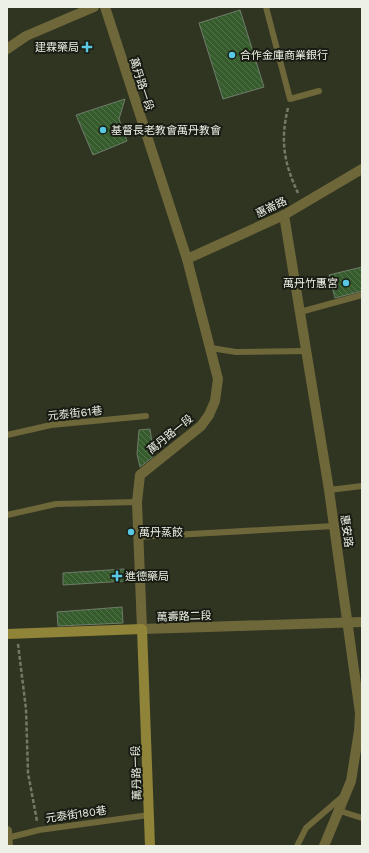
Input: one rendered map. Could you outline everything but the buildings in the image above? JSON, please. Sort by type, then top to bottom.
[{"type":"main road","name":"萬壽路二段","points":[[12,633],[142,629]]},
{"type":"main road","name":"萬丹路一段","points":[[142,629],[150,846]]},
{"type":"street","points":[[7,48],[26,36],[94,7]]},
{"type":"street","name":"萬丹路一段","points":[[105,7],[186,259],[211,348],[218,379],[215,401],[209,415],[201,426],[140,474],[136,502],[142,629]]},
{"type":"street","name":"惠崙路","points":[[186,259],[284,215],[362,169]]},
{"type":"street","name":"惠安路","points":[[284,215],[329,490],[360,713],[351,781],[324,846]]},
{"type":"street","name":"萬壽路二段","points":[[142,629],[362,622]]},
{"type":"lane","points":[[266,7],[290,99],[319,91]]},
{"type":"lane","points":[[300,312],[362,295]]},
{"type":"lane","points":[[211,348],[236,352],[306,351]]},
{"type":"lane","name":"元泰街61巷","points":[[7,435],[51,425],[146,416]]},
{"type":"lane","points":[[329,490],[362,486]]},
{"type":"lane","points":[[7,515],[56,504],[136,502]]},
{"type":"lane","points":[[138,537],[334,526]]},
{"type":"lane","points":[[297,846],[306,828],[346,793]]},
{"type":"lane","points":[[340,810],[362,818]]},
{"type":"lane","name":"元泰街180巷","points":[[8,838],[39,830],[149,815]]},
{"type":"path","points":[[290,99],[284,124],[284,151],[295,186],[303,204]]},
{"type":"path","points":[[12,633],[26,709],[28,773],[39,830]]},
{"type":"place","name":"建霖藥局","points":[[87,47]]},
{"type":"place","name":"合作金庫商業銀行","points":[[232,55]]},
{"type":"place","name":"基督長老教會萬丹教會","points":[[103,130]]},
{"type":"place","name":"萬丹竹惠宮","points":[[346,283]]},
{"type":"place","name":"萬丹蒸餃","points":[[131,532]]},
{"type":"place","name":"進德藥局","points":[[117,576]]}]
